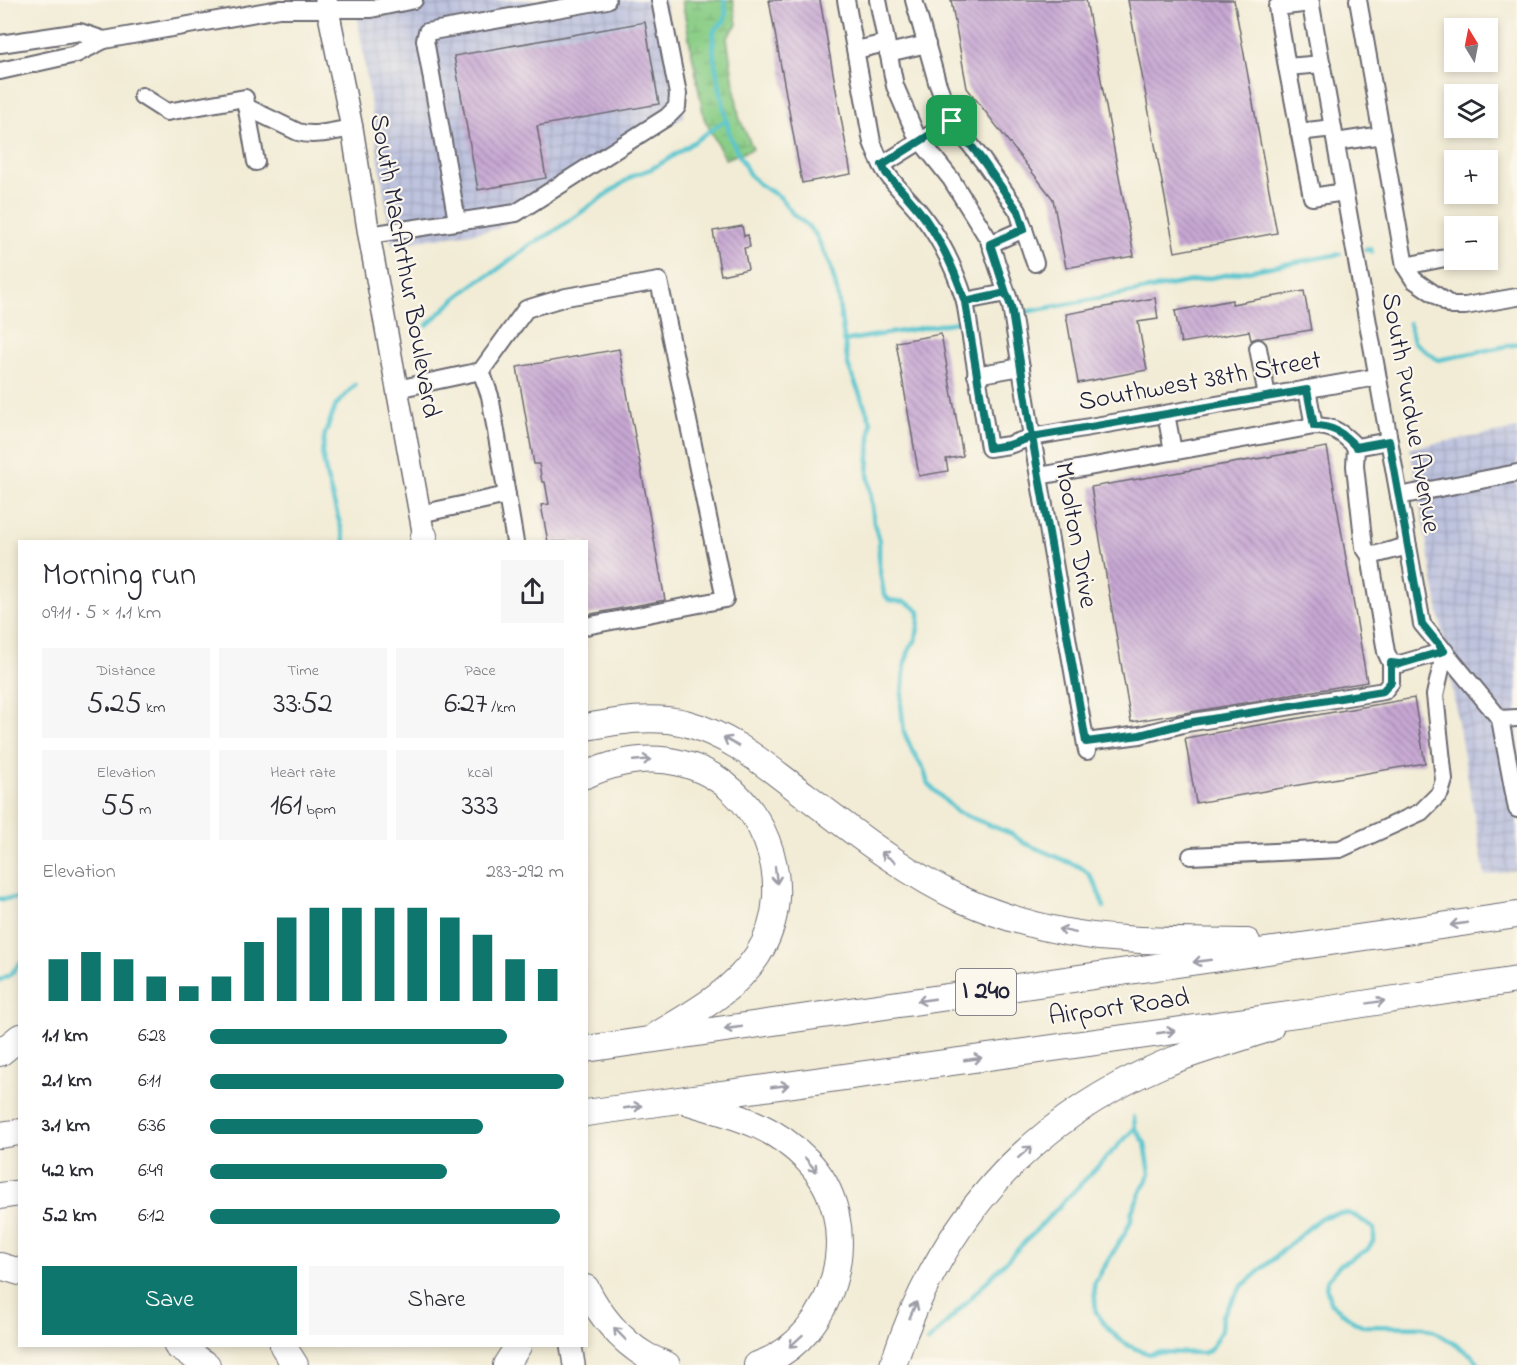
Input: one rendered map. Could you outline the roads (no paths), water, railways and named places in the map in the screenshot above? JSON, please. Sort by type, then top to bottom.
[{"type":"highway","points":[[588,727],[617,721],[658,719],[683,723],[715,733],[760,761],[892,860],[963,900],[1002,915],[1075,933],[1125,939],[1323,944]]},
{"type":"highway","points":[[588,774],[628,761],[652,759],[680,763],[702,771],[722,781],[740,797],[767,840],[774,865],[777,888],[774,915],[758,955],[742,976],[720,994],[649,1040]]},
{"type":"highway","name":"Airport Road","points":[[588,1049],[1517,915]]},
{"type":"highway","name":"Airport Road","points":[[588,1113],[1318,1011],[1517,980]]},
{"type":"highway","points":[[893,1365],[904,1332],[921,1294],[939,1259],[962,1223],[986,1192],[1017,1159],[1049,1132],[1084,1106],[1161,1065],[1318,1011]]},
{"type":"highway","points":[[0,1053],[18,1039]]},
{"type":"highway","points":[[680,1100],[747,1120],[770,1131],[809,1161],[830,1195],[839,1239],[838,1264],[832,1289],[822,1311],[806,1332],[787,1349],[757,1365]]},
{"type":"highway","points":[[0,1135],[18,1132]]},
{"type":"highway","points":[[0,1196],[18,1193]]},
{"type":"highway","points":[[0,1266],[18,1271]]},
{"type":"highway","points":[[588,1291],[605,1318],[624,1339],[645,1355],[667,1365]]},
{"type":"highway","points":[[179,1347],[207,1365]]},
{"type":"highway","points":[[284,1347],[295,1365]]},
{"type":"highway","points":[[506,1365],[517,1347]]},
{"type":"main road","name":"South MacArthur Boulevard","points":[[327,4],[352,128],[423,533]]},
{"type":"main road","points":[[571,1347],[574,1365]]},
{"type":"street","points":[[0,71],[76,54],[104,40],[279,9],[327,4],[371,9],[414,0]]},
{"type":"street","points":[[457,221],[425,40],[427,32],[607,0]]},
{"type":"street","points":[[369,235],[516,213],[667,117],[677,107],[678,94],[660,0]]},
{"type":"street","points":[[846,0],[872,142],[886,173],[925,219],[945,251],[965,302],[976,375],[1021,367]]},
{"type":"street","name":"Moolton Drive","points":[[878,0],[895,86],[916,135],[951,179],[990,244],[1011,306],[1087,746],[1187,723],[1383,691],[1391,682],[1391,663]]},
{"type":"street","points":[[914,0],[937,82],[952,121],[1018,211],[1035,263]]},
{"type":"street","points":[[1358,0],[1405,266],[1414,280],[1452,306],[1517,297]]},
{"type":"street","points":[[1311,2],[1277,6],[1287,67],[1312,197],[1344,192]]},
{"type":"street","name":"South Purdue Avenue","points":[[1311,2],[1422,624],[1444,651],[1508,719],[1517,809]]},
{"type":"street","points":[[0,44],[80,32],[104,40]]},
{"type":"street","points":[[856,50],[927,44]]},
{"type":"street","points":[[1287,67],[1322,64]]},
{"type":"street","points":[[142,96],[167,112],[245,98],[256,162]]},
{"type":"street","points":[[246,107],[306,135],[352,128]]},
{"type":"street","points":[[882,165],[952,121]]},
{"type":"street","points":[[1299,132],[1382,135]]},
{"type":"street","points":[[990,244],[1024,229]]},
{"type":"street","points":[[1405,266],[1444,258]]},
{"type":"street","points":[[396,389],[481,371],[526,309],[566,297],[659,280],[725,599],[588,626]]},
{"type":"street","points":[[965,302],[1006,293]]},
{"type":"street","points":[[1258,348],[1267,396]]},
{"type":"street","points":[[481,371],[490,396],[515,540]]},
{"type":"street","name":"Southwest 38th Street","points":[[976,375],[989,448],[1009,445],[1032,437],[1377,377]]},
{"type":"street","points":[[1307,390],[1314,426]]},
{"type":"street","points":[[1166,414],[1173,451]]},
{"type":"street","points":[[1039,476],[1314,426],[1328,426],[1347,437],[1356,447],[1355,466],[1364,547],[1370,556],[1386,652],[1391,663],[1400,664],[1444,651],[1435,695],[1444,780],[1440,793],[1421,812],[1340,849],[1191,856]]},
{"type":"street","points":[[1356,447],[1389,441]]},
{"type":"street","points":[[1399,496],[1516,477]]},
{"type":"street","points":[[423,533],[507,495]]},
{"type":"street","points":[[1370,556],[1408,546]]},
{"type":"waterway","points":[[724,0],[726,14],[724,21],[715,29],[713,35],[714,59],[730,137],[749,174],[759,184],[780,197],[793,214],[816,235],[831,268],[837,291],[848,365],[871,422],[868,473],[874,523],[879,541],[879,566],[884,594],[889,600],[905,602],[919,612],[916,640],[910,647],[905,664],[901,705],[904,732],[924,770],[928,784],[957,812],[1012,834],[1024,843],[1080,867],[1089,874],[1104,907]]},
{"type":"waterway","points":[[427,325],[478,281],[493,273],[530,245],[553,232],[634,175],[651,169],[670,158],[726,120]]},
{"type":"waterway","points":[[1365,250],[1371,249],[1372,252]]},
{"type":"waterway","points":[[1025,312],[1340,254]]},
{"type":"waterway","points":[[843,341],[957,322]]},
{"type":"waterway","points":[[1409,323],[1414,342],[1438,360],[1517,344]]},
{"type":"waterway","points":[[344,540],[322,453],[325,434],[336,405],[355,385]]},
{"type":"waterway","points":[[0,899],[18,898]]},
{"type":"waterway","points":[[0,980],[11,974],[18,965]]},
{"type":"waterway","points":[[1134,1117],[1135,1128],[1145,1143],[1150,1173],[1131,1213],[1131,1220],[1126,1231],[1094,1284],[1096,1312],[1110,1331],[1129,1346],[1149,1354],[1209,1351],[1221,1331],[1222,1316],[1241,1287],[1320,1218],[1343,1213],[1360,1219],[1374,1229],[1374,1240],[1367,1250],[1341,1264],[1328,1279],[1326,1286],[1330,1302],[1354,1322],[1365,1326],[1424,1327],[1473,1356],[1479,1365]]},
{"type":"waterway","points":[[928,1342],[1135,1128]]}]
